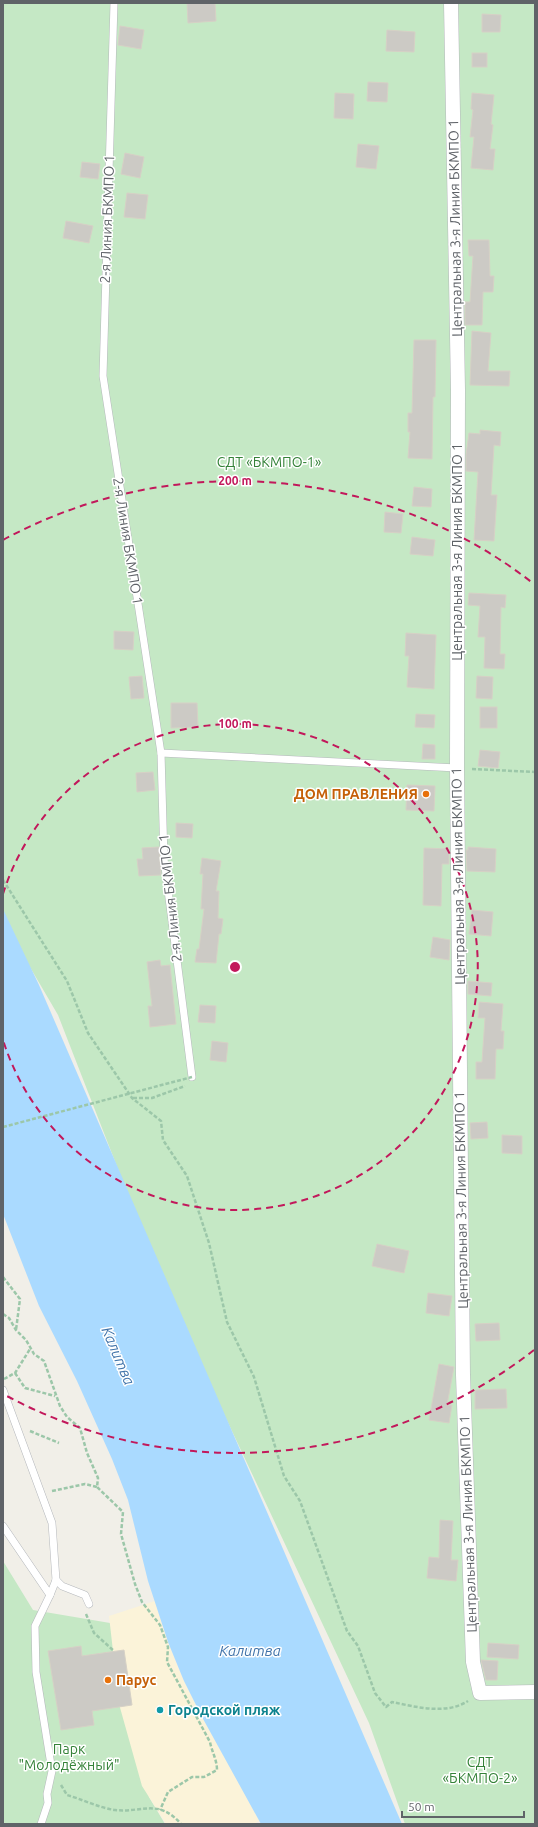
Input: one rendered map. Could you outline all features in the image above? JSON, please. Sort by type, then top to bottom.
[{"type":"street","name":"Центральная 3-я Линия БКМПО 1","points":[[451,3],[458,390],[457,768],[463,1376],[472,1662],[480,1693]]},
{"type":"street","points":[[480,1693],[507,1691],[535,1692]]},
{"type":"lane","name":"2-я Линия БКМПО 1","points":[[114,3],[102,376],[162,753],[164,859],[192,1077]]},
{"type":"lane","points":[[162,753],[457,768]]},
{"type":"lane","points":[[3,1390],[52,1523],[56,1580],[35,1626],[36,1672],[52,1771],[47,1794],[48,1803],[41,1824]]},
{"type":"lane","points":[[3,1526],[50,1595]]},
{"type":"lane","points":[[56,1580],[62,1586],[85,1595],[90,1604]]},
{"type":"path","points":[[457,768],[535,772]]},
{"type":"path","points":[[3,880],[67,981],[88,1033],[132,1098],[161,1121],[163,1140],[187,1176],[209,1243],[227,1322],[254,1377],[284,1476],[300,1501],[347,1631],[358,1646],[375,1693],[386,1707],[392,1702],[428,1709],[458,1707],[480,1693]]},
{"type":"path","points":[[132,1098],[152,1098],[175,1091],[190,1084],[192,1077]]},
{"type":"path","points":[[3,1127],[192,1077]]},
{"type":"path","points":[[3,1277],[20,1299],[16,1330]]},
{"type":"path","points":[[3,1314],[9,1318],[16,1330],[26,1340],[34,1354],[44,1361],[55,1396],[67,1417],[80,1428],[87,1453],[98,1478],[97,1486]]},
{"type":"path","points":[[3,1380],[15,1373],[31,1348]]},
{"type":"path","points":[[15,1373],[25,1388],[55,1396]]},
{"type":"path","points":[[17,1425],[59,1443]]},
{"type":"path","points":[[42,1494],[85,1484],[97,1486],[123,1512],[121,1534],[135,1584],[142,1602],[160,1625],[168,1647],[167,1662],[210,1742],[212,1753],[217,1761],[217,1770],[204,1777],[192,1777],[168,1792],[160,1810]]},
{"type":"path","points":[[52,1771],[67,1795],[114,1810],[151,1807],[172,1814],[181,1824]]},
{"type":"green space","name":"СДТ «БКМПО-1»","points":[[3,3],[535,3],[535,1824],[405,1824],[369,1723],[162,1282],[58,1015],[3,921]]},
{"type":"green space","name":"Парк \"Молодёжный\"","points":[[3,1561],[33,1610],[116,1624],[149,1797],[165,1824],[3,1824]]},
{"type":"sand","name":"Городской пляж","points":[[155,1601],[168,1641],[184,1681],[259,1821],[254,1824],[166,1824],[142,1786],[119,1704],[109,1616]]},
{"type":"water","name":"Калитва","points":[[3,909],[39,985],[402,1824],[261,1824],[202,1717],[184,1681],[168,1642],[148,1581],[128,1500],[112,1459],[77,1381],[39,1306],[3,1214]]},
{"type":"building","points":[[187,3],[215,3],[216,21],[188,23]]},
{"type":"building","points":[[482,14],[501,15],[500,32],[482,32]]},
{"type":"building","points":[[120,26],[144,30],[141,49],[118,45]]},
{"type":"building","points":[[387,30],[415,32],[414,52],[386,51]]},
{"type":"building","points":[[472,53],[487,53],[487,67],[472,67]]},
{"type":"building","points":[[368,82],[388,83],[387,102],[367,101]]},
{"type":"building","points":[[335,93],[354,94],[353,119],[334,118]]},
{"type":"building","points":[[472,93],[494,95],[491,124],[493,125],[490,149],[495,149],[493,170],[471,168],[474,137],[470,137],[473,110],[471,109]]},
{"type":"building","points":[[358,144],[379,146],[376,169],[356,167]]},
{"type":"building","points":[[125,153],[144,157],[140,178],[121,174]]},
{"type":"building","points":[[82,162],[100,164],[98,179],[80,177]]},
{"type":"building","points":[[127,193],[148,195],[145,219],[124,217]]},
{"type":"building","points":[[66,221],[93,226],[89,243],[63,238]]},
{"type":"building","points":[[468,240],[489,240],[490,276],[494,276],[493,292],[483,292],[482,325],[465,325],[465,302],[470,302],[473,256],[469,256]]},
{"type":"building","points":[[472,331],[491,333],[488,371],[510,371],[509,386],[470,385]]},
{"type":"building","points":[[414,340],[436,340],[432,459],[408,458],[410,432],[408,432],[408,413],[412,413]]},
{"type":"building","points":[[480,430],[501,432],[500,446],[494,445],[491,495],[497,495],[494,541],[474,540],[478,472],[466,471],[466,455],[469,433],[480,434]]},
{"type":"building","points":[[414,487],[432,489],[431,507],[412,506]]},
{"type":"building","points":[[385,512],[403,514],[401,533],[384,532]]},
{"type":"building","points":[[412,537],[435,540],[433,556],[410,554]]},
{"type":"building","points":[[469,593],[506,595],[505,608],[501,607],[500,654],[505,654],[504,669],[484,668],[485,637],[478,637],[480,606],[468,605]]},
{"type":"building","points":[[114,631],[134,632],[133,650],[114,649]]},
{"type":"building","points":[[406,633],[436,635],[434,689],[407,687],[409,656],[405,656]]},
{"type":"building","points":[[142,676],[144,698],[131,699],[129,677]]},
{"type":"building","points":[[477,676],[493,677],[492,699],[476,698]]},
{"type":"building","points":[[171,703],[197,703],[198,727],[171,728]]},
{"type":"building","points":[[480,707],[497,707],[497,728],[480,728]]},
{"type":"building","points":[[416,714],[435,715],[434,728],[415,727]]},
{"type":"building","points":[[423,744],[435,745],[435,759],[422,759]]},
{"type":"building","points":[[480,750],[500,752],[498,768],[478,766]]},
{"type":"building","points":[[153,772],[155,790],[137,792],[136,773]]},
{"type":"building","points":[[407,785],[435,786],[434,811],[406,810]]},
{"type":"building","points":[[176,823],[193,824],[192,838],[176,837]]},
{"type":"building","points":[[159,847],[161,875],[139,876],[137,859],[143,859],[142,848]]},
{"type":"building","points":[[468,847],[496,849],[495,872],[467,871],[466,850],[468,850]]},
{"type":"building","points":[[424,848],[449,849],[449,864],[442,864],[441,906],[423,905]]},
{"type":"building","points":[[202,858],[221,861],[216,891],[219,891],[218,918],[223,919],[221,934],[219,934],[216,963],[195,962],[197,949],[199,949],[204,909],[201,909],[203,874],[200,874]]},
{"type":"building","points":[[472,910],[493,912],[491,936],[469,934]]},
{"type":"building","points":[[433,937],[450,940],[449,960],[430,957]]},
{"type":"building","points":[[160,960],[161,966],[170,965],[176,1024],[150,1027],[148,1006],[152,1006],[147,962]]},
{"type":"building","points":[[468,981],[492,983],[491,996],[468,994]]},
{"type":"building","points":[[479,1002],[503,1004],[501,1031],[504,1031],[503,1049],[496,1049],[495,1079],[476,1079],[476,1062],[482,1062],[485,1018],[478,1018]]},
{"type":"building","points":[[200,1005],[216,1006],[215,1023],[198,1022]]},
{"type":"building","points":[[212,1041],[228,1043],[226,1062],[210,1060]]},
{"type":"building","points":[[487,1122],[488,1138],[471,1139],[470,1123]]},
{"type":"building","points":[[502,1135],[522,1136],[522,1154],[502,1153]]},
{"type":"building","points":[[377,1244],[409,1251],[404,1273],[372,1266]]},
{"type":"building","points":[[428,1293],[452,1296],[449,1316],[426,1313]]},
{"type":"building","points":[[499,1323],[500,1340],[476,1341],[475,1324]]},
{"type":"building","points":[[439,1364],[454,1367],[447,1405],[452,1405],[449,1423],[429,1420]]},
{"type":"building","points":[[506,1389],[507,1408],[475,1409],[475,1390]]},
{"type":"building","points":[[440,1520],[453,1521],[451,1560],[458,1560],[456,1581],[427,1578],[429,1557],[439,1558]]},
{"type":"building","points":[[488,1643],[519,1645],[518,1659],[487,1657]]},
{"type":"building","points":[[81,1646],[82,1656],[124,1650],[132,1705],[92,1711],[94,1725],[61,1730],[48,1651]]},
{"type":"building","points":[[481,1660],[498,1661],[497,1680],[486,1680]]},
{"type":"place","name":"ДОМ ПРАВЛЕНИЯ","points":[[426,794]]},
{"type":"place","name":"Парус","points":[[108,1680]]},
{"type":"place","name":"Городской пляж","points":[[160,1710]]},
{"type":"park label","name":"СДТ «БКМПО-2»","points":[[480,1770]]}]
